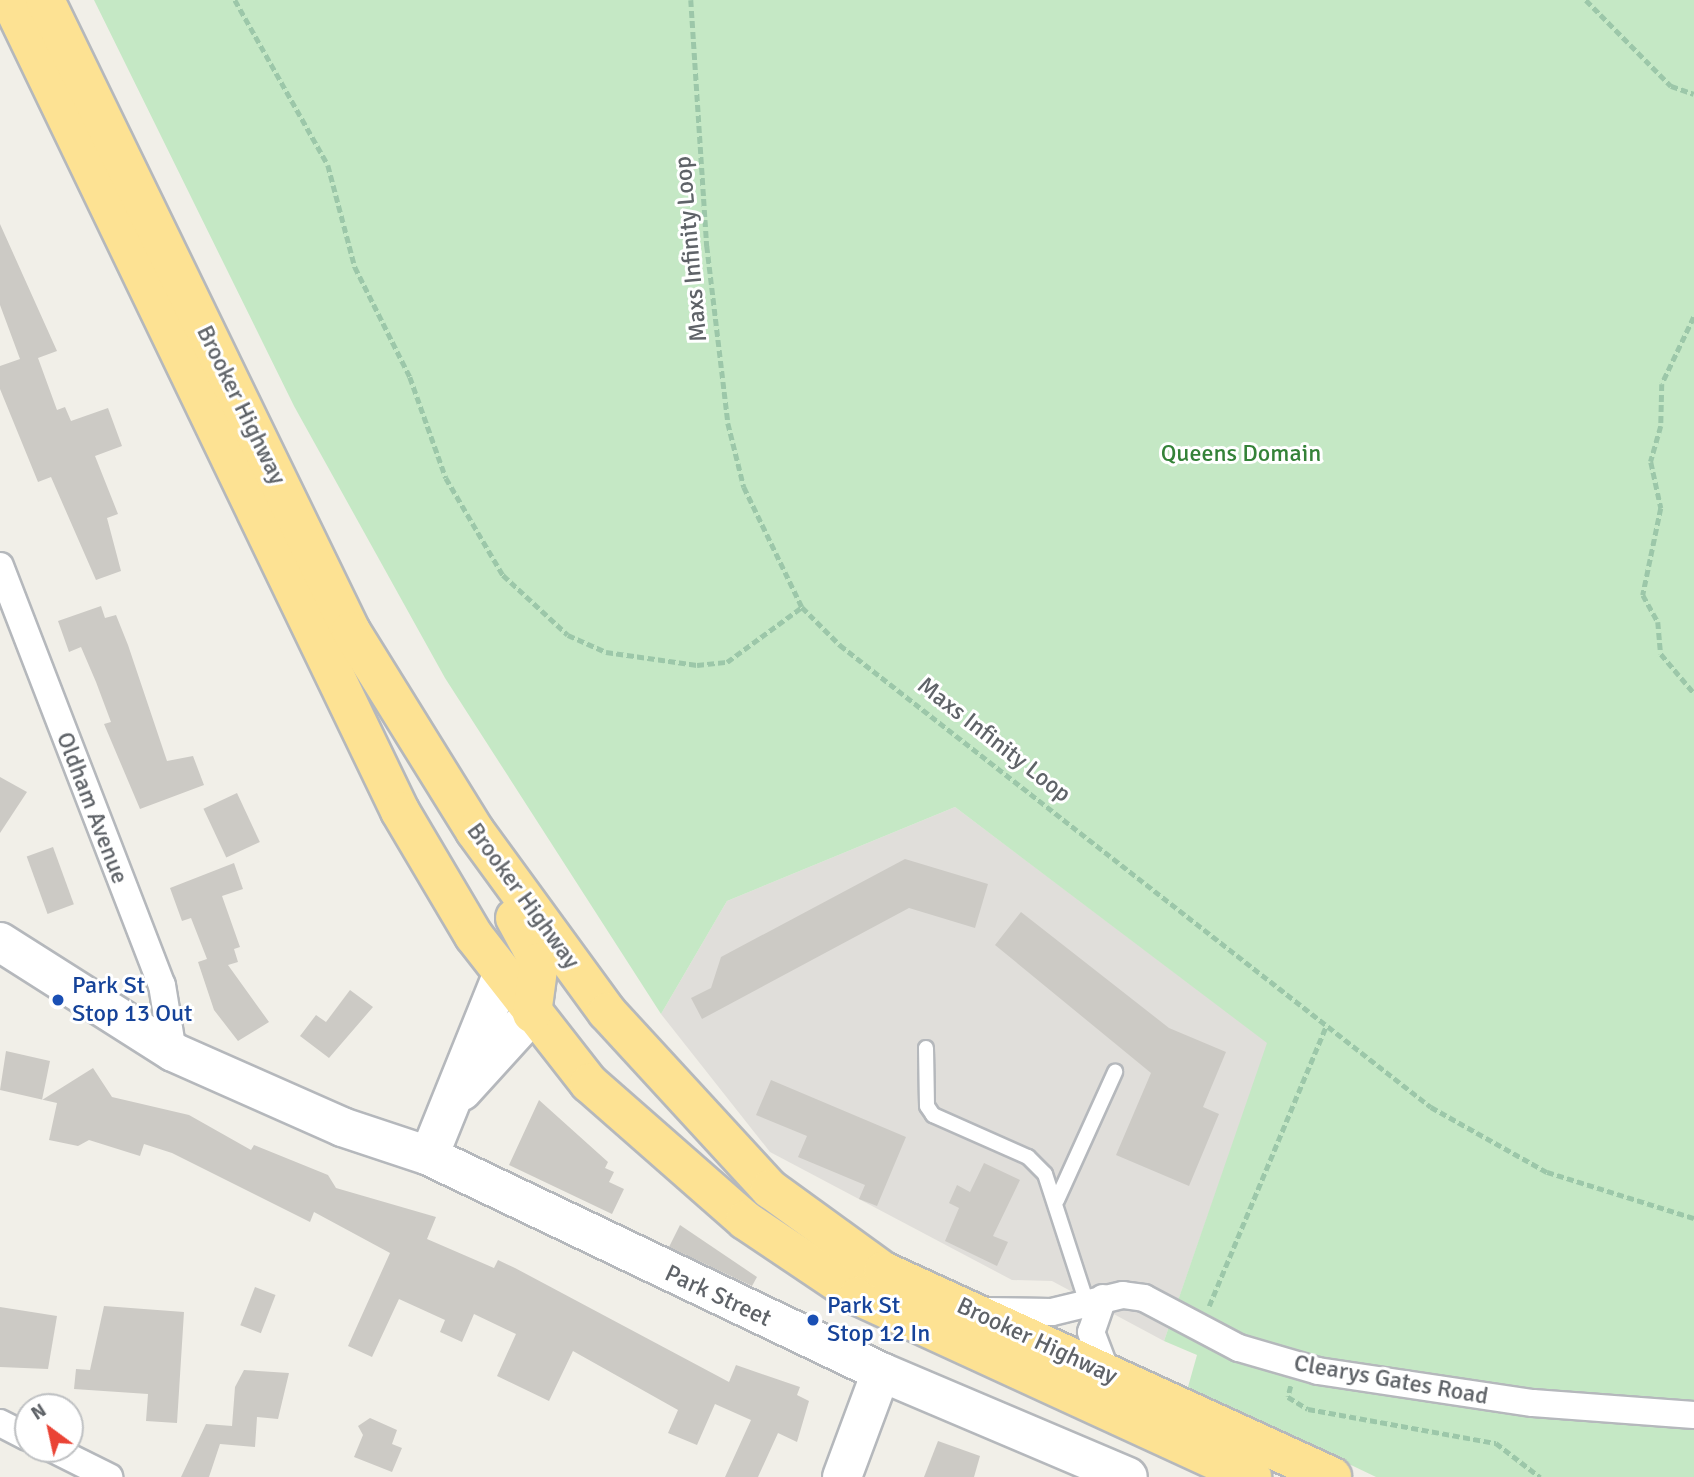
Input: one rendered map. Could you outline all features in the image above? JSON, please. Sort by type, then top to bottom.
[{"type":"highway","name":"Brooker Highway","points":[[10,0],[400,811],[502,975],[576,1067],[674,1164],[858,1296],[1252,1477]]},
{"type":"highway","name":"Brooker Highway","points":[[45,0],[351,631],[475,831],[607,1012],[770,1189],[883,1271],[1332,1477]]},
{"type":"highway","points":[[475,831],[485,867],[539,962],[532,1014]]},
{"type":"street","name":"Oldham Avenue","points":[[0,566],[162,985],[173,1052]]},
{"type":"street","name":"Park Street","points":[[0,942],[173,1052],[342,1127],[429,1156],[881,1372],[1128,1477]]},
{"type":"street","points":[[429,1156],[502,975]]},
{"type":"street","points":[[449,1105],[532,1014]]},
{"type":"street","points":[[488,1062],[530,1046],[576,1067]]},
{"type":"street","name":"Clearys Gates Road","points":[[964,1307],[1025,1314],[1095,1301],[1143,1298],[1200,1330],[1296,1365],[1533,1403],[1694,1415]]},
{"type":"street","points":[[1095,1301],[1091,1332],[1107,1374]]},
{"type":"street","points":[[842,1477],[881,1372]]},
{"type":"street","points":[[80,1463],[108,1477]]},
{"type":"lane","points":[[926,1048],[927,1106],[933,1115],[1028,1157],[1057,1200],[1095,1301]]},
{"type":"lane","points":[[1057,1200],[1115,1072]]},
{"type":"path","points":[[235,0],[328,164],[355,267],[410,377],[446,478],[503,575],[568,635],[606,652],[698,665],[727,662],[802,607]]},
{"type":"path","name":"Maxs Infinity Loop","points":[[691,0],[707,246],[729,423],[744,487],[802,607],[840,645],[1431,1107],[1547,1172],[1694,1218]]},
{"type":"path","points":[[1586,0],[1671,86],[1694,94]]},
{"type":"path","points":[[1694,317],[1661,384],[1661,426],[1651,462],[1661,508],[1643,595],[1658,622],[1661,653],[1694,693]]},
{"type":"path","points":[[1200,1330],[1326,1026]]},
{"type":"path","points":[[1296,1365],[1289,1397],[1308,1409],[1496,1443],[1540,1477]]},
{"type":"shaded area","points":[[955,807],[1268,1043],[1164,1341],[1052,1281],[1012,1280],[770,1152],[661,1014],[727,901]]},
{"type":"green space","name":"Queens Domain","points":[[94,0],[1694,0],[1694,1477],[1376,1477],[1188,1387],[1197,1355],[1164,1341],[1267,1043],[955,807],[727,901],[661,1014],[445,678],[294,406]]},
{"type":"building","points":[[0,224],[57,351],[38,358],[57,410],[65,407],[71,421],[108,408],[122,446],[95,456],[118,514],[107,518],[121,571],[96,580],[51,477],[38,482],[0,389],[0,366],[20,359],[0,305]]},
{"type":"building","points":[[101,606],[105,618],[116,615],[167,761],[193,756],[204,785],[140,809],[104,724],[111,722],[81,647],[69,652],[58,621]]},
{"type":"building","points":[[0,777],[27,792],[0,833]]},
{"type":"building","points":[[237,793],[260,842],[226,858],[203,809]]},
{"type":"building","points":[[53,847],[74,904],[48,914],[27,857]]},
{"type":"building","points":[[905,859],[988,884],[975,928],[909,908],[702,1019],[691,998],[711,988],[721,957]]},
{"type":"building","points":[[234,863],[243,889],[222,896],[240,947],[234,949],[238,962],[228,965],[269,1022],[238,1041],[214,1010],[198,962],[207,959],[191,918],[182,921],[170,888]]},
{"type":"building","points":[[1021,912],[1169,1028],[1226,1052],[1203,1107],[1219,1114],[1189,1186],[1116,1155],[1151,1073],[995,945]]},
{"type":"building","points":[[350,990],[373,1007],[329,1058],[300,1036],[316,1015],[326,1022]]},
{"type":"building","points":[[6,1051],[50,1061],[42,1100],[0,1090]]},
{"type":"building","points":[[93,1068],[112,1097],[189,1115],[251,1150],[254,1145],[328,1175],[336,1188],[436,1217],[427,1239],[494,1268],[498,1260],[515,1268],[729,1382],[736,1365],[800,1387],[797,1395],[809,1401],[797,1442],[778,1433],[758,1477],[725,1477],[751,1420],[715,1404],[697,1445],[668,1433],[678,1410],[573,1351],[549,1401],[497,1376],[516,1334],[474,1314],[462,1342],[440,1332],[445,1320],[399,1299],[372,1357],[348,1346],[390,1253],[314,1212],[310,1222],[172,1153],[144,1144],[140,1156],[89,1140],[78,1146],[49,1140],[57,1103],[42,1100]]},
{"type":"building","points":[[771,1080],[906,1137],[877,1206],[859,1199],[865,1185],[798,1157],[807,1136],[756,1115]]},
{"type":"building","points":[[539,1100],[608,1162],[605,1168],[614,1172],[609,1182],[624,1189],[612,1214],[509,1165]]},
{"type":"building","points":[[984,1163],[1020,1180],[993,1236],[1008,1242],[997,1266],[945,1241],[959,1208],[949,1203],[957,1185],[970,1192]]},
{"type":"building","points":[[680,1225],[757,1277],[752,1286],[669,1247]]},
{"type":"building","points":[[255,1287],[276,1295],[261,1333],[240,1325]]},
{"type":"building","points":[[104,1306],[184,1312],[177,1423],[146,1421],[148,1394],[74,1389],[76,1369],[90,1370]]},
{"type":"building","points":[[0,1307],[57,1316],[48,1369],[0,1367]]},
{"type":"building","points":[[244,1370],[289,1373],[278,1419],[257,1417],[255,1447],[220,1444],[209,1477],[181,1477],[206,1424],[232,1426],[235,1387]]},
{"type":"building","points":[[370,1418],[397,1430],[392,1444],[402,1448],[392,1472],[354,1457],[363,1435],[358,1426]]},
{"type":"building","points":[[938,1441],[980,1456],[974,1477],[924,1477]]},
{"type":"place","name":"Park St Stop 13 Out","points":[[58,1000]]},
{"type":"place","name":"Park St Stop 12 In","points":[[813,1320]]}]
